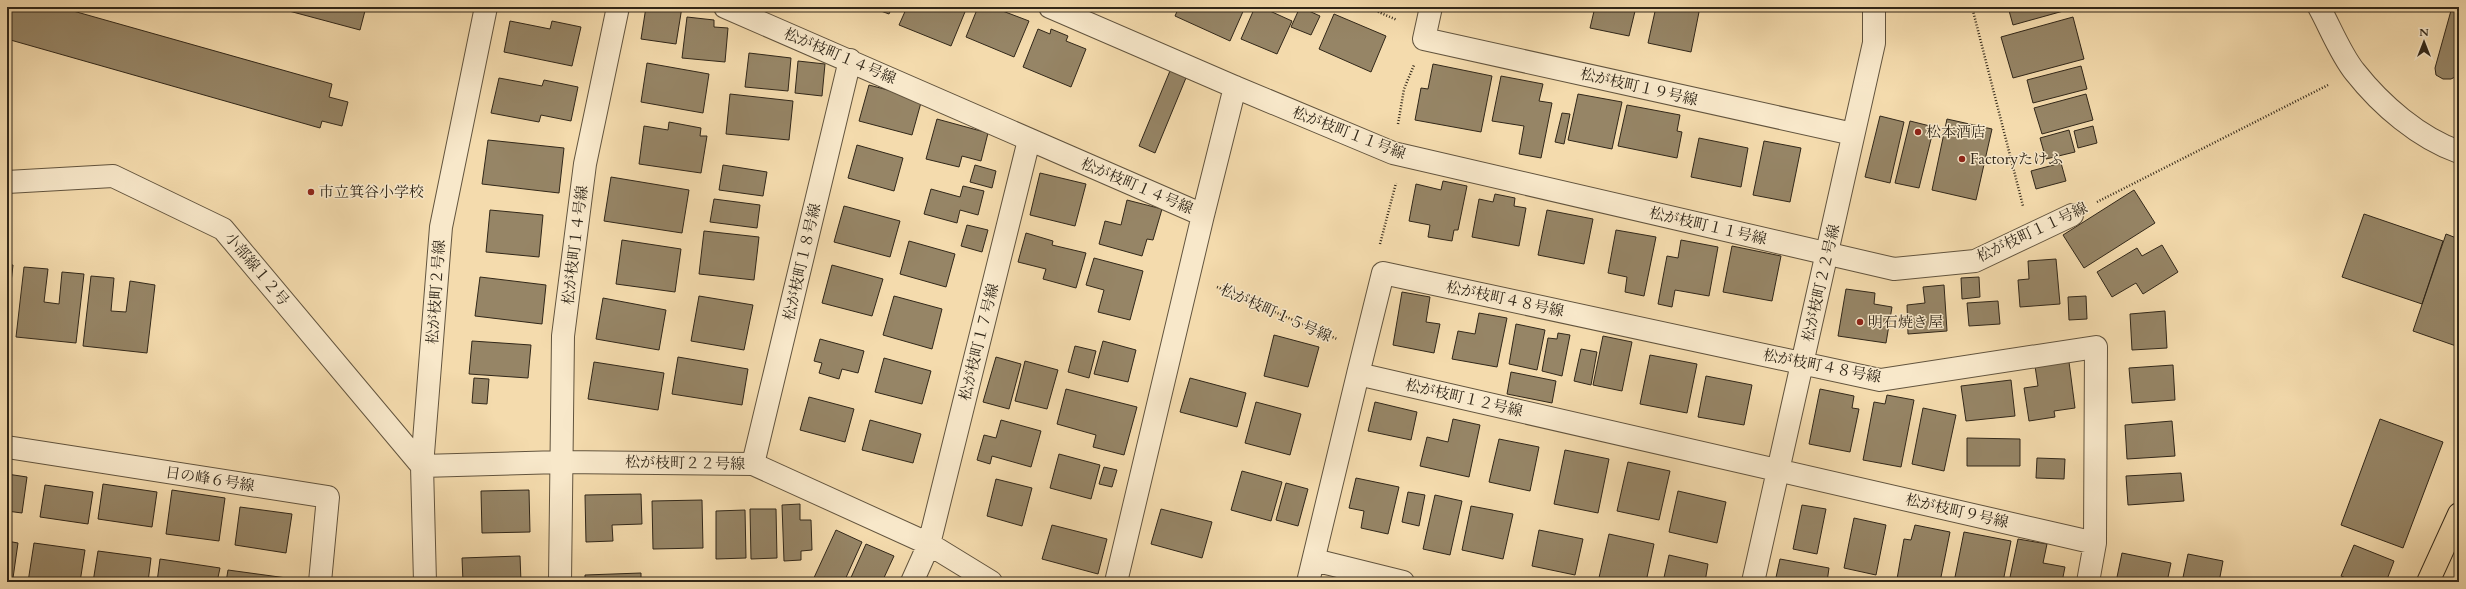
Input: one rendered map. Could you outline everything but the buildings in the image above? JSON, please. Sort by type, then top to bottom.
[{"type":"highway","points":[[2428,582],[2459,514]]},
{"type":"street","name":"松が枝町２号線","points":[[425,582],[422,466],[441,227],[486,7]]},
{"type":"street","name":"松が枝町１４号線","points":[[560,582],[564,336],[567,305],[585,164],[618,7]]},
{"type":"street","name":"松が枝町１４号線","points":[[725,7],[850,60],[1029,140],[1203,215],[1116,582]]},
{"type":"street","name":"松が枝町１１号線","points":[[1050,7],[1235,87],[1394,153],[1894,269],[1975,261],[2072,215]]},
{"type":"street","points":[[1424,39],[1431,7]]},
{"type":"street","name":"松が枝町２２号線","points":[[1753,582],[1780,470],[1874,43],[1874,7]]},
{"type":"street","points":[[2319,7],[2354,71],[2394,113],[2442,146],[2459,152]]},
{"type":"street","name":"松が枝町１９号線","points":[[1424,39],[1854,134]]},
{"type":"street","name":"松が枝町１８号線","points":[[753,464],[850,60]]},
{"type":"street","points":[[1203,215],[1235,87]]},
{"type":"street","name":"松が枝町１７号線","points":[[912,582],[929,544],[1029,140]]},
{"type":"street","name":"小部線１２号","points":[[7,182],[113,176],[223,229],[422,466]]},
{"type":"street","points":[[1308,582],[1383,273]]},
{"type":"street","name":"松が枝町４８号線","points":[[1383,273],[1880,380],[2096,347],[2095,543]]},
{"type":"street","name":"松が枝町１２号線","points":[[1358,374],[1780,470]]},
{"type":"street","name":"日の峰６号線","points":[[7,447],[328,497],[320,582]]},
{"type":"street","name":"松が枝町２２号線","points":[[422,466],[561,462],[753,464],[929,544],[991,582]]},
{"type":"street","name":"松が枝町９号線","points":[[1780,470],[2095,543]]},
{"type":"street","points":[[2088,582],[2095,543]]},
{"type":"street","points":[[1314,560],[1403,582]]},
{"type":"path","points":[[1972,7],[2031,234]]},
{"type":"path","points":[[1383,273],[1378,254],[1399,172],[1394,153],[1404,89],[1424,39]]},
{"type":"path","name":"松が枝町１１号線","points":[[2072,215],[2354,71]]},
{"type":"path","name":"松が枝町１５号線","points":[[1189,274],[1364,351]]},
{"type":"place","name":"松本酒店","points":[[1918,132]]},
{"type":"place","name":"Factoryたけふ","points":[[1962,159]]},
{"type":"place","name":"市立箕谷小学校","points":[[311,192]]},
{"type":"place","name":"明石焼き屋","points":[[1860,322]]}]
